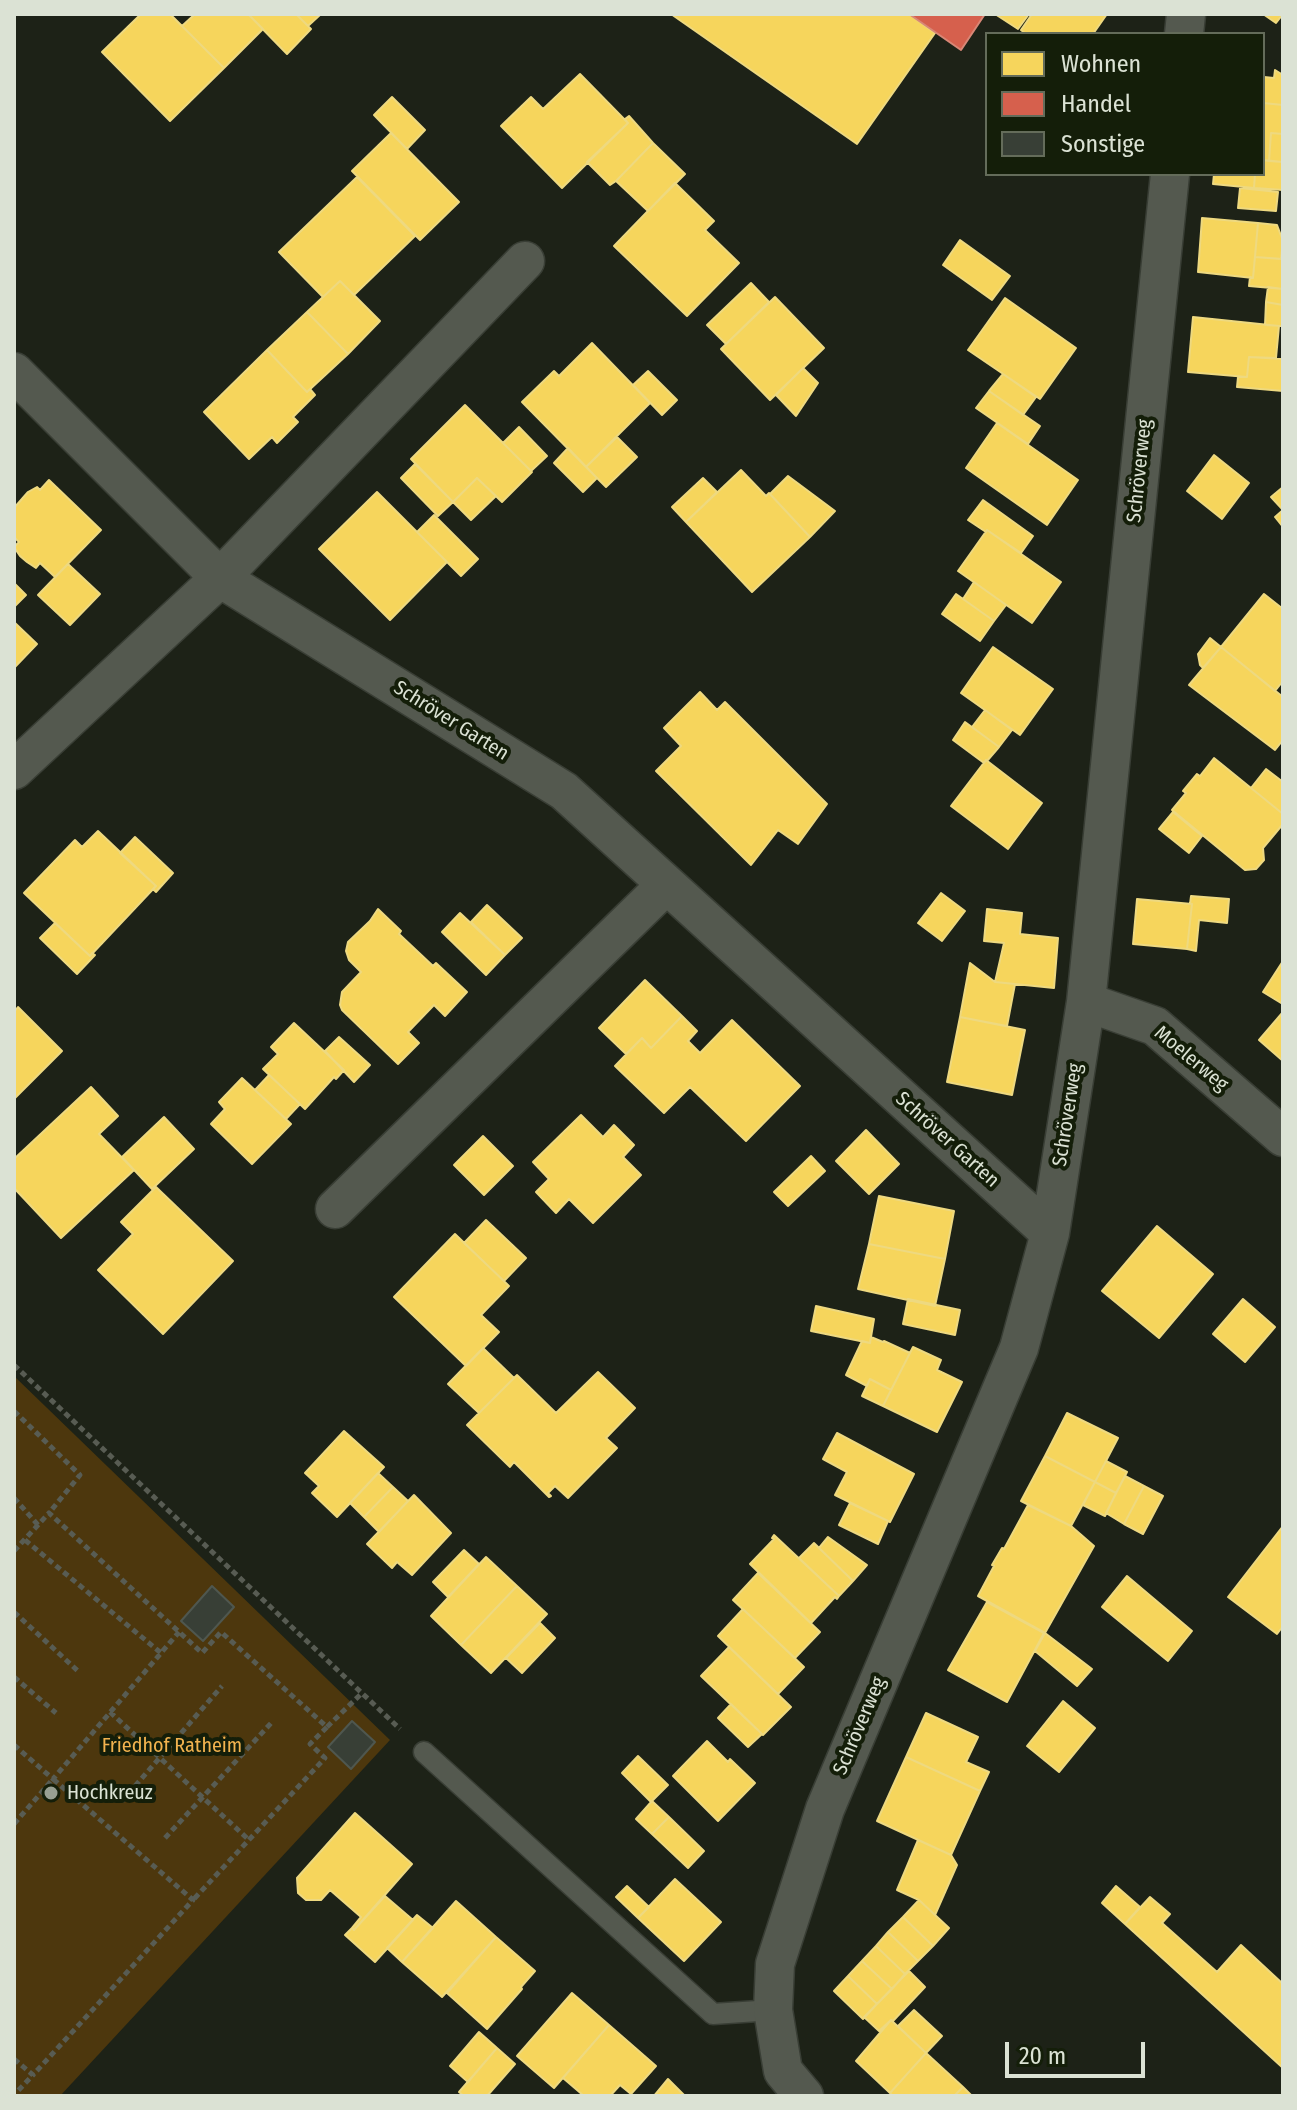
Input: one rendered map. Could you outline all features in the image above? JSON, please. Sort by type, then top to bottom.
[{"type":"street","name":"Schröverweg","points":[[804,2096],[783,2071],[773,2010],[775,1964],[825,1809],[1019,1348],[1050,1233],[1086,1002],[1170,176]]},
{"type":"street","points":[[14,770],[220,578],[525,261]]},
{"type":"street","name":"Schröver Garten","points":[[14,372],[220,578],[564,791],[1050,1233]]},
{"type":"street","points":[[335,1209],[666,885]]},
{"type":"street","name":"Moelerweg","points":[[1086,1002],[1155,1026],[1283,1137]]},
{"type":"lane","points":[[424,1752],[713,2014],[773,2010]]},
{"type":"path","points":[[14,1365],[424,1752]]},
{"type":"path","points":[[14,1411],[80,1475],[14,1551]]},
{"type":"path","points":[[14,1498],[38,1525]]},
{"type":"path","points":[[49,1513],[202,1653],[221,1632],[327,1727]]},
{"type":"path","points":[[25,1540],[161,1653]]},
{"type":"path","points":[[14,1612],[79,1672]]},
{"type":"path","points":[[14,1824],[179,1632]]},
{"type":"path","points":[[14,1677],[56,1713]]},
{"type":"path","points":[[122,1801],[222,1686]]},
{"type":"path","points":[[14,2095],[325,1758],[310,1744],[362,1693]]},
{"type":"path","points":[[110,1712],[249,1840]]},
{"type":"path","points":[[165,1838],[273,1721]]},
{"type":"path","points":[[14,1745],[193,1900]]},
{"type":"path","points":[[14,2059],[33,2075]]},
{"type":"green space","name":"Friedhof Ratheim","points":[[14,1376],[390,1740],[60,2096],[14,2096]]},
{"type":"building: Wohnen","points":[[141,14],[170,14],[224,68],[170,121],[102,52]]},
{"type":"building: Wohnen","points":[[195,14],[248,14],[263,29],[224,68],[182,26]]},
{"type":"building: Wohnen","points":[[248,14],[296,14],[311,29],[287,54]]},
{"type":"building: Wohnen","points":[[296,14],[321,14],[308,26]]},
{"type":"building: Wohnen","points":[[671,14],[909,14],[935,33],[857,144]]},
{"type":"building: Wohnen","points":[[995,14],[1029,14],[1018,29]]},
{"type":"building: Wohnen","points":[[1032,14],[1107,14],[1094,32],[1021,30]]},
{"type":"building: Wohnen","points":[[1263,14],[1283,14],[1276,23]]},
{"type":"building: Wohnen","points":[[1275,70],[1283,75],[1283,105],[1265,103],[1265,77],[1274,78]]},
{"type":"building: Wohnen","points":[[580,74],[628,123],[562,188],[501,126],[531,97],[543,109]]},
{"type":"building: Wohnen","points":[[392,97],[425,130],[407,149],[374,115]]},
{"type":"building: Wohnen","points":[[1265,103],[1283,105],[1283,134],[1271,133],[1269,161],[1265,160]]},
{"type":"building: Wohnen","points":[[629,116],[653,143],[610,185],[587,162],[628,123],[625,119]]},
{"type":"building: Wohnen","points":[[391,133],[459,202],[420,240],[352,171]]},
{"type":"building: Wohnen","points":[[1271,133],[1283,134],[1283,162],[1269,161]]},
{"type":"building: Wohnen","points":[[653,143],[685,174],[648,211],[616,181]]},
{"type":"building: Wohnen","points":[[1265,160],[1283,162],[1283,190],[1254,188],[1255,176],[1265,176]]},
{"type":"building: Wohnen","points":[[1214,176],[1255,176],[1254,188],[1213,184]]},
{"type":"building: Wohnen","points":[[357,177],[415,236],[354,295],[340,281],[323,297],[279,252]]},
{"type":"building: Wohnen","points":[[675,183],[714,221],[705,230],[739,263],[687,316],[614,246]]},
{"type":"building: Wohnen","points":[[1240,188],[1278,192],[1276,211],[1238,208]]},
{"type":"building: Wohnen","points":[[1202,218],[1258,223],[1253,278],[1198,272]]},
{"type":"building: Wohnen","points":[[1258,223],[1277,225],[1283,241],[1281,259],[1255,257]]},
{"type":"building: Wohnen","points":[[960,240],[1010,276],[992,300],[943,265]]},
{"type":"building: Wohnen","points":[[1255,257],[1283,259],[1283,289],[1249,286]]},
{"type":"building: Wohnen","points":[[340,281],[380,321],[348,354],[307,312]]},
{"type":"building: Wohnen","points":[[751,283],[769,302],[726,344],[707,325]]},
{"type":"building: Wohnen","points":[[1268,287],[1283,289],[1283,305],[1266,302]]},
{"type":"building: Wohnen","points":[[775,297],[824,348],[770,400],[721,349]]},
{"type":"building: Wohnen","points":[[1005,298],[1076,348],[1040,399],[968,350]]},
{"type":"building: Wohnen","points":[[1266,302],[1283,305],[1283,326],[1265,325]]},
{"type":"building: Wohnen","points":[[307,312],[348,354],[307,392],[267,350]]},
{"type":"building: Wohnen","points":[[1193,317],[1279,326],[1276,358],[1249,357],[1247,377],[1188,372]]},
{"type":"building: Wohnen","points":[[592,343],[650,403],[586,467],[522,402],[554,371],[559,376]]},
{"type":"building: Wohnen","points":[[267,350],[307,392],[310,389],[315,395],[293,417],[298,422],[277,443],[272,437],[249,459],[204,412]]},
{"type":"building: Wohnen","points":[[1249,357],[1283,359],[1283,391],[1237,387],[1238,377],[1247,377]]},
{"type":"building: Wohnen","points":[[803,368],[818,383],[796,416],[776,395]]},
{"type":"building: Wohnen","points":[[648,371],[677,400],[662,415],[633,385]]},
{"type":"building: Wohnen","points":[[1003,374],[1036,397],[1023,415],[989,391]]},
{"type":"building: Wohnen","points":[[989,391],[1040,426],[1028,444],[976,408]]},
{"type":"building: Wohnen","points":[[465,405],[532,472],[502,502],[477,478],[453,502],[411,459]]},
{"type":"building: Wohnen","points":[[997,423],[1078,480],[1047,525],[966,468]]},
{"type":"building: Wohnen","points":[[519,427],[547,456],[531,471],[503,443]]},
{"type":"building: Wohnen","points":[[617,437],[637,457],[606,487],[586,467]]},
{"type":"building: Wohnen","points":[[568,448],[597,478],[583,492],[554,463]]},
{"type":"building: Wohnen","points":[[1214,455],[1249,483],[1222,519],[1187,491]]},
{"type":"building: Wohnen","points":[[415,464],[453,502],[438,516],[401,478]]},
{"type":"building: Wohnen","points":[[741,470],[766,496],[769,493],[810,537],[752,592],[686,522]]},
{"type":"building: Wohnen","points":[[788,476],[835,511],[810,537],[770,494]]},
{"type":"building: Wohnen","points":[[477,478],[496,496],[471,520],[453,502]]},
{"type":"building: Wohnen","points":[[703,478],[717,492],[686,522],[672,507]]},
{"type":"building: Wohnen","points":[[49,480],[101,530],[55,577],[40,563],[36,568],[27,562],[14,547],[19,542],[14,537],[14,508],[28,492],[37,487],[40,490]]},
{"type":"building: Wohnen","points":[[1283,487],[1283,510],[1271,497]]},
{"type":"building: Wohnen","points":[[377,492],[447,562],[390,620],[319,549]]},
{"type":"building: Wohnen","points":[[983,500],[1033,536],[1021,553],[968,520]]},
{"type":"building: Wohnen","points":[[1283,510],[1283,527],[1275,517]]},
{"type":"building: Wohnen","points":[[434,515],[478,559],[461,576],[417,532]]},
{"type":"building: Wohnen","points":[[987,530],[1061,582],[1032,623],[958,571]]},
{"type":"building: Wohnen","points":[[68,564],[100,594],[70,625],[38,595]]},
{"type":"building: Wohnen","points":[[974,582],[1006,605],[994,621],[963,599]]},
{"type":"building: Wohnen","points":[[14,583],[26,595],[14,607]]},
{"type":"building: Wohnen","points":[[956,594],[994,621],[980,641],[942,614]]},
{"type":"building: Wohnen","points":[[1264,594],[1283,609],[1283,681],[1275,691],[1221,647]]},
{"type":"building: Wohnen","points":[[14,622],[37,644],[14,668]]},
{"type":"building: Wohnen","points":[[1210,638],[1221,647],[1203,668],[1198,654]]},
{"type":"building: Wohnen","points":[[993,647],[1053,689],[1020,735],[961,693]]},
{"type":"building: Wohnen","points":[[1221,647],[1283,697],[1283,740],[1275,750],[1189,685]]},
{"type":"building: Wohnen","points":[[700,692],[717,710],[725,702],[827,804],[798,844],[778,830],[751,865],[656,771],[681,746],[664,728]]},
{"type":"building: Wohnen","points":[[985,710],[1012,730],[999,747],[972,727]]},
{"type":"building: Wohnen","points":[[965,722],[999,747],[984,763],[953,740]]},
{"type":"building: Wohnen","points":[[1214,758],[1283,814],[1283,824],[1263,848],[1264,860],[1256,869],[1245,870],[1172,810],[1186,793],[1183,791]]},
{"type":"building: Wohnen","points":[[986,760],[1042,803],[1008,849],[951,806]]},
{"type":"building: Wohnen","points":[[1266,769],[1283,782],[1283,814],[1251,788]]},
{"type":"building: Wohnen","points":[[1173,812],[1202,836],[1189,853],[1159,829]]},
{"type":"building: Wohnen","points":[[98,831],[156,886],[90,956],[24,893],[75,840],[82,847]]},
{"type":"building: Wohnen","points":[[135,837],[173,873],[156,892],[153,889],[156,886],[120,853]]},
{"type":"building: Wohnen","points":[[941,893],[965,911],[942,941],[918,923]]},
{"type":"building: Wohnen","points":[[1191,896],[1229,899],[1227,923],[1199,920],[1196,951],[1187,949]]},
{"type":"building: Wohnen","points":[[1137,899],[1192,904],[1187,949],[1133,944]]},
{"type":"building: Wohnen","points":[[487,905],[522,938],[505,955],[471,922]]},
{"type":"building: Wohnen","points":[[378,909],[433,966],[436,963],[467,992],[445,1016],[434,1005],[408,1032],[419,1043],[398,1064],[340,1005],[342,992],[361,972],[349,960],[346,951],[348,942]]},
{"type":"building: Wohnen","points":[[987,909],[1022,913],[1020,934],[1058,938],[1054,988],[995,982],[1004,943],[984,941]]},
{"type":"building: Wohnen","points":[[460,913],[505,955],[486,975],[442,932]]},
{"type":"building: Wohnen","points":[[55,923],[90,956],[92,953],[95,955],[77,974],[40,938]]},
{"type":"building: Wohnen","points":[[1283,961],[1283,1000],[1281,1003],[1263,992]]},
{"type":"building: Wohnen","points":[[970,963],[995,982],[1015,984],[1007,1026],[960,1017]]},
{"type":"building: Wohnen","points":[[645,980],[682,1016],[651,1048],[642,1038],[626,1054],[599,1028]]},
{"type":"building: Wohnen","points":[[18,1007],[62,1051],[14,1099],[14,1012]]},
{"type":"building: Wohnen","points":[[1283,1012],[1283,1061],[1259,1040]]},
{"type":"building: Wohnen","points":[[682,1016],[697,1031],[688,1041],[700,1053],[732,1020],[800,1086],[746,1141],[690,1087],[664,1113],[615,1066],[642,1038],[651,1048]]},
{"type":"building: Wohnen","points":[[960,1017],[1025,1030],[1012,1095],[947,1082]]},
{"type":"building: Wohnen","points":[[294,1023],[344,1070],[305,1109],[263,1069],[278,1054],[271,1047]]},
{"type":"building: Wohnen","points":[[339,1037],[370,1065],[354,1082],[325,1051]]},
{"type":"building: Wohnen","points":[[269,1075],[300,1104],[286,1119],[255,1090]]},
{"type":"building: Wohnen","points":[[242,1078],[291,1124],[252,1164],[211,1124],[225,1109],[219,1102]]},
{"type":"building: Wohnen","points":[[91,1087],[118,1116],[99,1134],[134,1170],[61,1238],[14,1188],[14,1159]]},
{"type":"building: Wohnen","points":[[581,1115],[603,1137],[614,1125],[634,1145],[623,1157],[641,1175],[593,1223],[569,1199],[556,1213],[536,1192],[549,1179],[533,1162]]},
{"type":"building: Wohnen","points":[[164,1117],[194,1149],[152,1189],[122,1157]]},
{"type":"building: Wohnen","points":[[866,1130],[899,1164],[869,1194],[836,1161]]},
{"type":"building: Wohnen","points":[[483,1136],[513,1166],[484,1195],[454,1165]]},
{"type":"building: Wohnen","points":[[811,1156],[825,1171],[788,1206],[774,1192]]},
{"type":"building: Wohnen","points":[[156,1187],[233,1261],[163,1334],[98,1270],[133,1234],[121,1222]]},
{"type":"building: Wohnen","points":[[879,1196],[954,1211],[945,1259],[869,1244]]},
{"type":"building: Wohnen","points":[[486,1220],[526,1258],[504,1281],[464,1243]]},
{"type":"building: Wohnen","points":[[1157,1226],[1213,1274],[1159,1338],[1102,1291]]},
{"type":"building: Wohnen","points":[[455,1234],[509,1286],[481,1315],[499,1332],[466,1366],[394,1297]]},
{"type":"building: Wohnen","points":[[869,1244],[945,1259],[935,1306],[858,1289]]},
{"type":"building: Wohnen","points":[[908,1299],[960,1310],[955,1335],[903,1324]]},
{"type":"building: Wohnen","points":[[1243,1299],[1275,1327],[1245,1362],[1213,1334]]},
{"type":"building: Wohnen","points":[[816,1306],[874,1319],[870,1343],[811,1331]]},
{"type":"building: Wohnen","points":[[871,1337],[910,1353],[891,1390],[870,1379],[867,1386],[846,1375],[862,1341],[870,1343]]},
{"type":"building: Wohnen","points":[[913,1347],[941,1360],[937,1370],[962,1382],[937,1432],[883,1406]]},
{"type":"building: Wohnen","points":[[483,1348],[514,1378],[479,1413],[448,1384]]},
{"type":"building: Wohnen","points":[[598,1372],[635,1408],[606,1438],[617,1448],[568,1498],[555,1486],[548,1493],[549,1497],[514,1462],[510,1467],[467,1425],[517,1375],[556,1413]]},
{"type":"building: Wohnen","points":[[870,1379],[891,1390],[883,1406],[862,1396]]},
{"type":"building: Wohnen","points":[[1067,1413],[1118,1438],[1095,1482],[1045,1456]]},
{"type":"building: Wohnen","points":[[344,1431],[384,1467],[337,1517],[312,1493],[319,1486],[305,1473]]},
{"type":"building: Wohnen","points":[[837,1433],[914,1474],[890,1522],[835,1495],[847,1472],[823,1459]]},
{"type":"building: Wohnen","points":[[1045,1456],[1095,1482],[1071,1526],[1021,1501]]},
{"type":"building: Wohnen","points":[[1106,1461],[1127,1472],[1116,1493],[1095,1482]]},
{"type":"building: Wohnen","points":[[378,1473],[393,1487],[364,1517],[350,1503]]},
{"type":"building: Wohnen","points":[[1125,1476],[1144,1486],[1124,1524],[1106,1513]]},
{"type":"building: Wohnen","points":[[1095,1482],[1116,1493],[1105,1516],[1083,1505]]},
{"type":"building: Wohnen","points":[[1144,1486],[1163,1496],[1143,1534],[1124,1524]]},
{"type":"building: Wohnen","points":[[393,1487],[408,1501],[379,1532],[364,1517]]},
{"type":"building: Wohnen","points":[[414,1495],[451,1533],[412,1575],[397,1562],[392,1568],[367,1544]]},
{"type":"building: Wohnen","points":[[850,1503],[888,1521],[878,1544],[839,1525]]},
{"type":"building: Wohnen","points":[[1028,1505],[1071,1526],[1094,1546],[1045,1633],[978,1596],[992,1565]]},
{"type":"building: Wohnen","points":[[1283,1526],[1283,1626],[1277,1634],[1228,1597]]},
{"type":"building: Wohnen","points":[[774,1535],[839,1596],[811,1623],[750,1564],[774,1539]]},
{"type":"building: Wohnen","points":[[828,1537],[867,1565],[853,1581],[819,1548]]},
{"type":"building: Wohnen","points":[[814,1543],[853,1581],[839,1596],[799,1558]]},
{"type":"building: Wohnen","points":[[464,1550],[479,1564],[448,1597],[433,1582]]},
{"type":"building: Wohnen","points":[[486,1557],[517,1586],[461,1645],[431,1616]]},
{"type":"building: Wohnen","points":[[758,1573],[820,1632],[795,1658],[733,1600]]},
{"type":"building: Wohnen","points":[[1127,1576],[1192,1631],[1168,1661],[1102,1607]]},
{"type":"building: Wohnen","points":[[517,1586],[547,1614],[491,1673],[461,1645]]},
{"type":"building: Wohnen","points":[[987,1602],[1044,1633],[1007,1702],[948,1670]]},
{"type":"building: Wohnen","points":[[743,1609],[804,1667],[778,1694],[718,1636]]},
{"type":"building: Wohnen","points":[[540,1623],[555,1638],[522,1673],[506,1658]]},
{"type":"building: Wohnen","points":[[1045,1633],[1092,1669],[1077,1686],[1035,1651]]},
{"type":"building: Wohnen","points":[[729,1647],[791,1707],[763,1735],[701,1676]]},
{"type":"building: Wohnen","points":[[1063,1701],[1095,1728],[1059,1772],[1027,1746]]},
{"type":"building: Wohnen","points":[[731,1704],[762,1734],[748,1747],[718,1718]]},
{"type":"building: Wohnen","points":[[926,1713],[978,1737],[966,1762],[989,1772],[980,1791],[906,1757]]},
{"type":"building: Wohnen","points":[[707,1741],[755,1783],[718,1821],[673,1776]]},
{"type":"building: Wohnen","points":[[638,1756],[668,1785],[651,1802],[622,1773]]},
{"type":"building: Wohnen","points":[[906,1757],[980,1791],[951,1855],[877,1821]]},
{"type":"building: Wohnen","points":[[652,1801],[669,1817],[652,1834],[636,1819]]},
{"type":"building: Wohnen","points":[[355,1813],[412,1864],[354,1930],[352,1928],[361,1917],[330,1890],[321,1900],[306,1900],[298,1893],[297,1878]]},
{"type":"building: Wohnen","points":[[669,1817],[704,1851],[688,1868],[652,1834]]},
{"type":"building: Wohnen","points":[[918,1840],[951,1855],[957,1865],[935,1915],[919,1900],[897,1890]]},
{"type":"building: Wohnen","points":[[675,1879],[721,1922],[684,1961],[638,1918]]},
{"type":"building: Wohnen","points":[[627,1886],[649,1907],[638,1918],[616,1897]]},
{"type":"building: Wohnen","points":[[1116,1886],[1140,1907],[1125,1924],[1102,1903]]},
{"type":"building: Wohnen","points":[[385,1896],[413,1920],[375,1962],[345,1935],[352,1928],[354,1930]]},
{"type":"building: Wohnen","points":[[1150,1897],[1170,1914],[1162,1923],[1217,1972],[1241,1945],[1283,1984],[1283,2068],[1125,1924]]},
{"type":"building: Wohnen","points":[[919,1900],[949,1928],[933,1946],[903,1917]]},
{"type":"building: Wohnen","points":[[456,1901],[496,1937],[442,1997],[402,1962]]},
{"type":"building: Wohnen","points":[[417,1915],[433,1928],[402,1962],[387,1948]]},
{"type":"building: Wohnen","points":[[903,1917],[933,1946],[918,1961],[888,1932]]},
{"type":"building: Wohnen","points":[[888,1932],[918,1961],[905,1974],[876,1946]]},
{"type":"building: Wohnen","points":[[496,1937],[535,1971],[487,2029],[447,1993]]},
{"type":"building: Wohnen","points":[[876,1946],[905,1974],[892,1989],[862,1961]]},
{"type":"building: Wohnen","points":[[862,1961],[892,1989],[877,2004],[848,1976]]},
{"type":"building: Wohnen","points":[[909,1971],[925,1987],[893,2021],[879,2031],[864,2017]]},
{"type":"building: Wohnen","points":[[848,1976],[877,2004],[863,2019],[834,1991]]},
{"type":"building: Wohnen","points":[[572,1993],[609,2025],[554,2088],[517,2056]]},
{"type":"building: Wohnen","points":[[914,2010],[942,2036],[926,2053],[898,2026]]},
{"type":"building: Wohnen","points":[[891,2020],[926,2053],[890,2093],[856,2061]]},
{"type":"building: Wohnen","points":[[609,2025],[656,2066],[631,2094],[620,2085],[610,2096],[584,2096],[563,2078]]},
{"type":"building: Wohnen","points":[[479,2032],[497,2048],[468,2082],[450,2066]]},
{"type":"building: Wohnen","points":[[497,2048],[515,2064],[487,2096],[464,2096],[459,2092]]},
{"type":"building: Wohnen","points":[[926,2053],[963,2087],[954,2096],[893,2096],[890,2093]]},
{"type":"building: Wohnen","points":[[668,2079],[685,2096],[654,2096]]},
{"type":"building: Wohnen","points":[[963,2087],[972,2096],[954,2096]]},
{"type":"building: Handel","points":[[909,14],[985,14],[961,50]]},
{"type":"building: Sonstige","points":[[212,1586],[234,1607],[203,1641],[181,1621]]},
{"type":"building: Sonstige","points":[[352,1721],[375,1742],[351,1769],[328,1747]]},
{"type":"place","name":"Hochkreuz","points":[[51,1793]]}]
